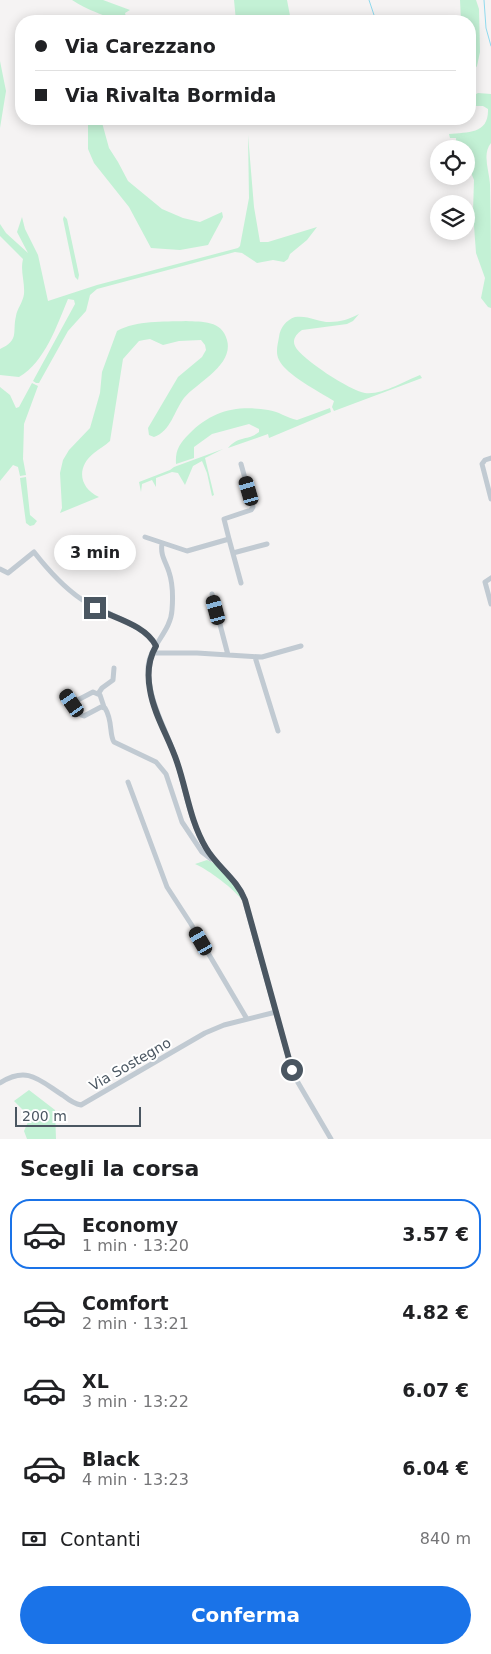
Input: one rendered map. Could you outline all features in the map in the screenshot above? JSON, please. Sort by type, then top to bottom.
[{"type":"street","points":[[491,458],[483,461],[482,464],[491,498]]},
{"type":"street","points":[[241,583],[224,519],[250,510],[253,507],[242,464]]},
{"type":"street","points":[[145,537],[188,551],[229,539]]},
{"type":"street","points":[[162,544],[161,553],[171,583],[172,612],[152,653],[148,668],[152,700],[178,764],[194,824],[202,843],[213,860]]},
{"type":"street","points":[[232,553],[267,544]]},
{"type":"street","points":[[0,569],[8,573],[34,552],[48,570],[74,594],[95,608],[139,630],[151,638],[156,646]]},
{"type":"street","points":[[491,578],[485,582],[491,604]]},
{"type":"street","points":[[212,594],[228,655]]},
{"type":"street","points":[[152,653],[267,657],[301,646]]},
{"type":"street","points":[[255,657],[278,731]]},
{"type":"street","points":[[98,694],[102,688],[113,680],[114,668]]},
{"type":"street","points":[[72,703],[93,692],[98,694],[111,722],[112,741],[118,746],[156,762],[162,767],[168,777],[182,822],[203,853],[213,860],[235,882],[243,896],[294,1078],[331,1139]]},
{"type":"street","points":[[66,694],[79,713],[84,716],[104,707]]},
{"type":"street","points":[[128,782],[166,887],[191,924],[247,1019]]},
{"type":"street","name":"Via Sostegno","points":[[0,1082],[17,1074],[28,1075],[81,1105],[205,1033],[247,1019],[276,1012]]},
{"type":"green space","points":[[72,0],[103,0],[130,10],[125,13],[126,15],[102,15]]},
{"type":"green space","points":[[234,0],[287,0],[290,15],[235,15]]},
{"type":"green space","points":[[460,0],[476,0],[479,9],[480,52],[476,67],[476,15],[461,15]]},
{"type":"green space","points":[[0,61],[6,91],[0,128]]},
{"type":"green space","points":[[476,94],[491,94],[491,143],[486,157],[490,184],[491,308],[481,298],[485,278],[476,253],[474,195],[475,140],[456,140],[456,138],[450,138],[449,134],[470,132],[485,123],[488,109],[483,106],[476,106]]},
{"type":"green space","points":[[88,125],[103,125],[109,148],[128,181],[162,209],[183,218],[200,222],[222,212],[223,217],[208,245],[180,250],[151,248],[129,207],[94,163],[88,149]]},
{"type":"green space","points":[[248,135],[254,207],[260,242],[268,242],[317,227],[307,240],[290,254],[288,259],[284,262],[273,260],[257,263],[242,253],[235,252],[97,289],[90,295],[86,311],[68,331],[39,383],[36,383],[33,381],[75,304],[74,300],[68,299],[55,331],[36,362],[19,377],[0,375],[0,349],[13,339],[17,313],[24,290],[23,259],[0,236],[0,224],[6,233],[28,253],[17,232],[22,217],[25,229],[38,255],[48,301],[97,285],[238,248],[240,246],[249,198]]},
{"type":"green space","points":[[64,216],[67,219],[79,275],[78,280],[75,277],[63,219]]},
{"type":"green space","points":[[359,314],[353,321],[347,324],[302,330],[295,337],[295,346],[306,359],[327,374],[349,387],[365,393],[386,390],[420,375],[422,378],[334,411],[332,407],[334,401],[312,388],[283,366],[277,354],[280,334],[286,322],[295,317],[334,322]]},
{"type":"green space","points":[[186,321],[211,323],[221,329],[227,340],[228,349],[220,365],[184,398],[168,425],[160,434],[154,437],[149,435],[148,428],[178,377],[202,357],[206,350],[201,340],[179,341],[163,345],[150,339],[139,341],[123,359],[110,441],[88,459],[82,471],[82,477],[87,488],[99,497],[60,513],[62,508],[60,473],[63,460],[69,450],[90,428],[100,393],[102,372],[117,331],[142,323]]},
{"type":"green space","points":[[32,383],[38,386],[24,424],[23,459],[26,475],[20,476],[18,467],[13,465],[0,481],[0,387],[10,395],[16,408],[19,407]]},
{"type":"green space","points":[[245,408],[268,410],[297,420],[330,408],[331,412],[269,438],[268,434],[228,448],[236,441],[255,435],[259,432],[259,429],[249,424],[212,434],[194,447],[194,458],[176,464],[177,451],[186,437],[198,426],[216,415]]},
{"type":"green space","points":[[223,449],[205,458],[214,495],[212,496],[207,473],[202,461],[193,466],[185,485],[178,473],[172,472],[156,478],[156,487],[152,480],[142,484],[141,492],[139,482]]},
{"type":"green space","points":[[26,477],[30,515],[37,521],[34,525],[30,526],[26,523],[20,478]]},
{"type":"green space","points":[[207,860],[229,877],[243,901],[221,880],[195,864]]},
{"type":"green space","points":[[29,1090],[55,1110],[56,1139],[27,1139],[24,1131],[28,1122],[28,1115],[14,1101]]},
{"type":"waterway","points":[[369,0],[374,15]]},
{"type":"waterway","points":[[484,0],[486,28],[491,46]]},
{"type":"route","points":[[95,608],[133,626],[151,638],[156,646],[151,655],[148,668],[153,704],[178,764],[189,809],[200,838],[211,857],[235,882],[245,900],[292,1070]]}]
